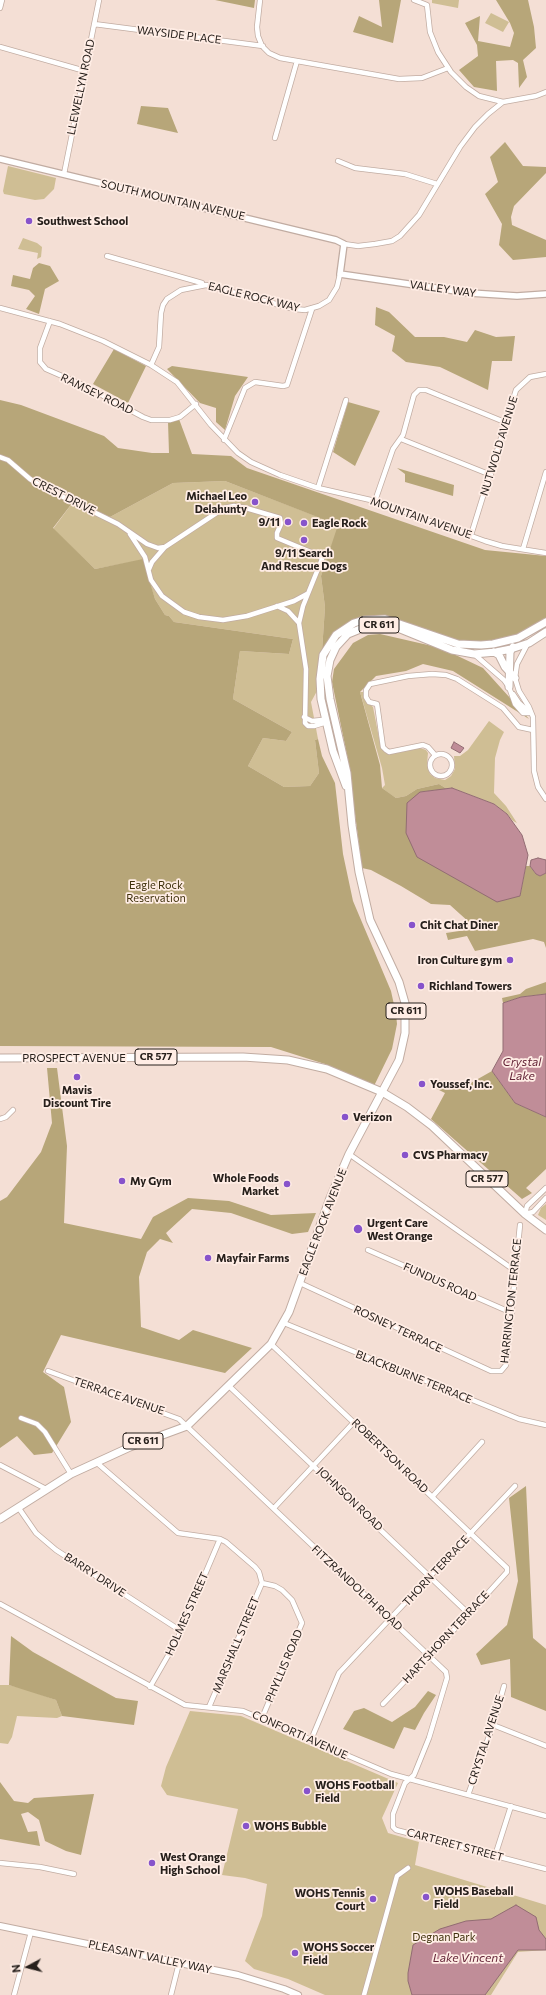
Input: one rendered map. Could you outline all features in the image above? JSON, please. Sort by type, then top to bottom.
[{"type":"main road","name":"EAGLE ROCK AVENUE","points":[[348,790],[334,751],[321,699],[320,679],[323,655],[336,635],[354,623],[364,620],[385,619],[453,643],[469,646],[509,641],[526,634],[546,622]]},
{"type":"main road","name":"EAGLE ROCK AVENUE","points":[[0,1519],[71,1474],[130,1447],[187,1426],[271,1344],[284,1323],[300,1283],[330,1198],[349,1154],[396,1067],[402,1051],[405,1033],[406,1010],[399,982],[370,920],[354,846],[347,773],[330,699],[327,676],[330,660],[336,647],[348,634],[370,625],[393,626],[452,650],[474,654],[511,649],[529,642],[546,632]]},
{"type":"main road","points":[[510,689],[508,671],[511,649],[518,643],[536,634],[546,625]]},
{"type":"main road","points":[[469,646],[496,652],[508,671],[515,678]]},
{"type":"main road","points":[[334,717],[327,722],[331,723],[337,746],[342,752]]},
{"type":"main road","name":"PROSPECT AVENUE","points":[[0,1058],[243,1057],[278,1059],[327,1069],[382,1092],[420,1116],[525,1214],[546,1230]]},
{"type":"main road","name":"PLEASANT VALLEY WAY","points":[[0,1926],[253,1980],[298,1995]]},
{"type":"street","points":[[0,8],[2,0]]},
{"type":"street","name":"LLEWELLYN ROAD","points":[[64,174],[99,0]]},
{"type":"street","points":[[260,0],[257,27],[263,46],[269,53],[280,58],[399,79],[422,78],[448,68]]},
{"type":"street","points":[[414,0],[427,5],[427,16],[432,38],[438,52],[448,68],[466,87],[479,96],[503,102]]},
{"type":"street","name":"WAYSIDE PLACE","points":[[94,24],[263,46]]},
{"type":"street","points":[[0,47],[85,71]]},
{"type":"street","points":[[275,138],[297,61]]},
{"type":"street","points":[[344,244],[358,246],[375,244],[392,240],[400,236],[419,215],[460,147],[475,127],[503,102],[536,96],[546,92]]},
{"type":"street","name":"SOUTH MOUNTAIN AVENUE","points":[[0,159],[319,234],[344,244]]},
{"type":"street","points":[[338,161],[355,168],[405,174],[437,184]]},
{"type":"street","name":"EAGLE ROCK WAY","points":[[151,365],[159,347],[161,313],[167,299],[181,290],[206,284],[294,309],[312,309],[329,300],[335,291],[340,274],[344,244]]},
{"type":"street","points":[[107,256],[206,284]]},
{"type":"street","name":"VALLEY WAY","points":[[340,274],[470,293],[517,296],[546,294]]},
{"type":"street","name":"MOUNTAIN AVENUE","points":[[0,308],[50,321],[103,341],[151,365],[178,382],[224,440],[238,453],[251,462],[297,481],[318,488],[374,501],[502,546],[546,552]]},
{"type":"street","points":[[224,440],[235,415],[243,390],[255,382],[283,386],[287,384],[312,309]]},
{"type":"street","name":"RAMSEY ROAD","points":[[50,321],[40,348],[40,362],[46,369],[92,389],[151,420],[170,420],[180,417],[196,404]]},
{"type":"street","name":"NUTWOLD AVENUE","points":[[471,535],[491,475],[516,390],[530,377],[546,374]]},
{"type":"street","points":[[374,501],[393,449],[400,439],[414,395],[422,390],[507,423]]},
{"type":"street","points":[[318,488],[346,400]]},
{"type":"street","points":[[400,439],[491,475]]},
{"type":"street","name":"CREST DRIVE","points":[[0,457],[8,460],[30,479],[41,486],[115,522],[130,534],[154,547],[165,547]]},
{"type":"street","points":[[523,549],[546,472]]},
{"type":"street","points":[[149,569],[152,562],[165,547],[224,508],[234,506],[268,513],[282,520],[277,536],[279,539],[318,555],[322,559],[307,594],[299,623],[306,669],[304,723],[308,726],[319,726],[327,722]]},
{"type":"street","name":"CREST DRIVE","points":[[130,534],[145,557],[151,580],[162,596],[184,612],[215,620],[229,619],[247,616],[300,599],[307,594]]},
{"type":"street","points":[[276,606],[288,610],[299,623]]},
{"type":"street","points":[[529,642],[520,654],[515,678],[518,691],[529,707],[531,713],[534,772],[538,787],[546,799]]},
{"type":"street","points":[[474,654],[498,674],[519,703],[531,713]]},
{"type":"street","points":[[436,755],[428,747],[423,745],[389,752],[383,747],[377,704],[369,702],[366,697],[366,690],[370,684],[400,677],[432,674],[446,675],[457,679],[503,708],[519,727],[533,730]]},
{"type":"street","points":[[444,754],[451,759],[452,768],[447,775],[439,776],[432,771],[430,762],[436,755],[444,754]]},
{"type":"street","points":[[0,1119],[6,1117],[13,1110]]},
{"type":"street","points":[[349,1154],[514,1270]]},
{"type":"street","points":[[546,1188],[527,1206],[525,1214],[534,1212],[546,1198]]},
{"type":"street","name":"HARRINGTON TERRACE","points":[[497,1371],[501,1371],[506,1365],[512,1313],[514,1270],[520,1225]]},
{"type":"street","name":"FUNDUS ROAD","points":[[368,1250],[512,1313]]},
{"type":"street","name":"ROSNEY TERRACE","points":[[300,1283],[490,1371],[497,1371]]},
{"type":"street","name":"BLACKBURNE TERRACE","points":[[284,1323],[519,1419],[546,1425]]},
{"type":"street","name":"ROBERTSON ROAD","points":[[271,1344],[471,1533],[508,1570]]},
{"type":"street","name":"TERRACE AVENUE","points":[[48,1371],[174,1416],[187,1426]]},
{"type":"street","name":"JOHNSON ROAD","points":[[229,1386],[469,1614]]},
{"type":"street","points":[[21,1418],[37,1424],[45,1432],[71,1474]]},
{"type":"street","points":[[274,1508],[354,1422]]},
{"type":"street","name":"FITZRANDOLPH ROAD","points":[[187,1426],[446,1672],[447,1678],[429,1738],[411,1779]]},
{"type":"street","points":[[432,1497],[482,1442]]},
{"type":"street","points":[[96,1462],[178,1533],[220,1539],[242,1554],[259,1572],[262,1583]]},
{"type":"street","points":[[0,1466],[41,1485],[46,1489]]},
{"type":"street","name":"THORN TERRACE","points":[[311,1740],[339,1673],[515,1486]]},
{"type":"street","name":"BARRY DRIVE","points":[[18,1507],[36,1532],[56,1550],[181,1631]]},
{"type":"street","name":"HOLMES STREET","points":[[150,1687],[181,1631],[220,1539]]},
{"type":"street","name":"HARTSHORN TERRACE","points":[[383,1704],[469,1614],[508,1570]]},
{"type":"street","name":"MARSHALL STREET","points":[[209,1707],[262,1583]]},
{"type":"street","name":"PHYLLIS ROAD","points":[[262,1583],[269,1584],[282,1590],[292,1600],[302,1623],[262,1718]]},
{"type":"street","name":"CONFORTI AVENUE","points":[[0,1604],[185,1705],[243,1711],[375,1768],[546,1816]]},
{"type":"street","name":"CRYSTAL AVENUE","points":[[468,1794],[493,1725],[504,1686]]},
{"type":"street","points":[[493,1725],[546,1746]]},
{"type":"street","name":"CARTERET STREET","points":[[411,1779],[405,1784],[393,1814],[392,1823],[396,1830],[546,1869]]},
{"type":"street","points":[[495,1856],[511,1806]]},
{"type":"street","points":[[0,1863],[40,1867],[74,1874]]},
{"type":"street","points":[[364,1995],[398,1876],[408,1868]]},
{"type":"street","points":[[14,1995],[31,1932]]},
{"type":"street","points":[[171,1995],[179,1963]]},
{"type":"green space","points":[[215,0],[255,0],[254,8]]},
{"type":"green space","points":[[379,0],[401,0],[393,43],[353,32],[359,16],[382,27]]},
{"type":"green space","points":[[432,0],[459,0],[458,8],[432,3]]},
{"type":"green space","points":[[496,0],[528,0],[534,27],[536,48],[523,60],[527,77],[519,88],[518,63],[513,60],[496,61],[497,91],[474,87],[459,70],[478,56],[477,45],[465,23],[480,16],[478,41],[510,47],[514,33],[510,23]]},
{"type":"green space","points":[[491,13],[509,22],[503,32],[485,23]]},
{"type":"green space","points":[[141,106],[168,108],[178,133],[137,124]]},
{"type":"green space","points":[[505,142],[523,166],[546,167],[546,173],[514,206],[511,217],[512,225],[546,240],[546,257],[513,260],[499,245],[502,224],[485,194],[498,182],[490,157]]},
{"type":"green space","points":[[8,166],[56,178],[54,189],[44,199],[35,200],[4,194],[3,191]]},
{"type":"green space","points":[[23,238],[37,243],[42,247],[41,257],[37,259],[38,253],[18,249]]},
{"type":"green space","points":[[39,263],[50,266],[59,281],[45,289],[39,314],[26,309],[35,296],[29,290],[11,286],[13,275],[30,279],[33,268]]},
{"type":"green space","points":[[376,307],[389,312],[415,337],[444,337],[467,342],[475,330],[496,337],[515,336],[512,361],[492,361],[488,390],[440,367],[406,362],[392,351],[395,336],[375,325]]},
{"type":"green space","points":[[114,349],[146,366],[128,403],[93,384]]},
{"type":"green space","points":[[172,366],[248,377],[235,396],[225,430],[216,422],[216,408],[200,403],[167,369]]},
{"type":"green space","name":"Eagle Rock Reservation","points":[[0,400],[21,405],[104,436],[118,448],[152,453],[169,453],[168,422],[179,419],[192,454],[231,456],[247,468],[485,550],[546,556],[546,618],[528,632],[490,642],[463,642],[399,623],[350,622],[332,640],[321,666],[325,607],[321,576],[338,525],[225,481],[173,483],[110,517],[73,502],[53,528],[95,569],[143,559],[155,599],[165,615],[169,616],[174,622],[293,639],[289,654],[240,651],[233,699],[292,732],[286,741],[263,738],[248,766],[284,787],[310,786],[319,773],[315,740],[318,739],[322,756],[335,783],[343,854],[353,901],[391,991],[396,1014],[397,1024],[392,1049],[373,1088],[325,1064],[271,1047],[0,1046]]},
{"type":"green space","points":[[348,402],[380,411],[355,466],[333,452]]},
{"type":"green space","points":[[397,468],[454,485],[453,496],[405,482],[405,474]]},
{"type":"green space","points":[[225,481],[339,525],[321,576],[325,607],[321,666],[317,691],[311,702],[318,739],[315,740],[319,773],[310,786],[284,787],[248,766],[263,738],[286,741],[292,732],[233,699],[240,651],[289,654],[293,639],[174,622],[169,616],[165,615],[155,599],[142,560],[95,569],[53,529],[73,502],[110,517],[173,483]]},
{"type":"green space","points":[[380,634],[441,648],[483,668],[529,719],[453,671],[423,664],[406,671],[376,676],[360,692],[380,765],[382,788],[396,798],[406,796],[417,789],[439,784],[447,789],[420,792],[520,896],[526,866],[530,866],[536,874],[540,876],[546,873],[546,948],[544,942],[533,939],[475,951],[467,936],[448,940],[446,933],[466,930],[470,923],[450,905],[431,904],[371,870],[362,868],[348,760],[332,682],[334,669],[353,643],[368,635]]},
{"type":"green space","points":[[360,692],[363,692],[367,702],[373,707],[381,748],[386,752],[420,748],[426,750],[428,753],[427,764],[430,774],[435,778],[445,780],[451,776],[455,769],[454,756],[460,756],[468,750],[489,721],[504,732],[495,758],[494,793],[506,806],[517,823],[494,804],[452,788],[447,789],[439,784],[417,789],[406,796],[396,798],[382,788],[385,785],[382,768]]},
{"type":"green space","points":[[546,982],[546,994],[521,997],[503,1003],[502,998],[520,994],[526,989]]},
{"type":"green space","points":[[47,1068],[57,1068],[67,1146],[64,1223],[141,1239],[153,1217],[188,1198],[229,1201],[271,1215],[316,1213],[308,1232],[292,1234],[231,1213],[192,1209],[166,1233],[173,1243],[160,1239],[147,1252],[139,1277],[141,1327],[179,1340],[193,1330],[252,1348],[225,1373],[61,1335],[43,1372],[64,1387],[71,1422],[52,1453],[34,1455],[17,1436],[0,1448],[0,1201],[7,1197],[41,1152],[52,1123]]},
{"type":"green space","points":[[492,1071],[515,1103],[546,1117],[546,1169],[526,1188],[532,1193],[522,1199],[431,1119],[445,1093],[431,1086],[439,1080],[455,1088],[469,1084]]},
{"type":"green space","points":[[546,1204],[546,1220],[538,1215],[541,1208]]},
{"type":"green space","points":[[526,1486],[533,1638],[546,1649],[546,1711],[511,1697],[510,1659],[481,1665],[476,1654],[507,1625],[518,1581],[509,1498]]},
{"type":"green space","points":[[11,1636],[33,1652],[116,1698],[138,1701],[134,1725],[62,1716],[56,1700],[9,1685]]},
{"type":"green space","points":[[0,1685],[9,1685],[25,1689],[56,1700],[62,1716],[57,1718],[17,1716],[12,1737],[8,1744],[0,1743]]},
{"type":"green space","points":[[428,1691],[436,1695],[415,1730],[404,1727],[394,1749],[343,1729],[354,1711],[364,1708],[392,1722],[415,1707]]},
{"type":"green space","name":"Degnan Park","points":[[190,1711],[241,1716],[398,1783],[382,1818],[388,1833],[419,1842],[415,1865],[546,1905],[546,1950],[518,1952],[491,1995],[325,1995],[288,1979],[254,1969],[245,1961],[262,1916],[267,1884],[245,1878],[222,1875],[238,1809],[167,1795],[161,1786],[166,1767]]},
{"type":"green space","points":[[0,1782],[14,1801],[28,1803],[34,1798],[94,1794],[81,1855],[66,1851],[45,1841],[39,1820],[28,1812],[21,1814],[28,1832],[37,1831],[40,1846],[0,1839]]},
{"type":"water","points":[[454,742],[464,748],[460,753],[451,748]]},
{"type":"water","points":[[452,788],[494,804],[507,814],[522,835],[528,855],[520,896],[497,902],[417,857],[406,833],[407,803],[420,792]]},
{"type":"water","points":[[538,858],[546,860],[546,873],[540,876],[536,874],[530,866],[531,860]]},
{"type":"water","name":"Crystal Lake","points":[[546,994],[546,1117],[515,1103],[492,1071],[503,1051],[503,1003],[521,997]]},
{"type":"water","name":"Lake Vincent","points":[[516,1905],[536,1917],[539,1930],[546,1939],[546,1950],[518,1950],[485,1995],[412,1995],[408,1981],[408,1973],[413,1945],[440,1929],[466,1921],[491,1919]]},
{"type":"place","name":"Southwest School","points":[[29,221]]},
{"type":"place","name":"Michael Leo Delahunty","points":[[255,502]]},
{"type":"place","name":"9/11","points":[[288,522]]},
{"type":"place","name":"Eagle Rock","points":[[304,523]]},
{"type":"place","name":"9/11 Search And Rescue Dogs","points":[[304,540]]},
{"type":"place","name":"Chit Chat Diner","points":[[412,925]]},
{"type":"place","name":"Iron Culture gym","points":[[510,960]]},
{"type":"place","name":"Richland Towers","points":[[421,986]]},
{"type":"place","name":"Mavis Discount Tire","points":[[77,1077]]},
{"type":"place","name":"Youssef, Inc.","points":[[422,1084]]},
{"type":"place","name":"Verizon","points":[[345,1117]]},
{"type":"place","name":"CVS Pharmacy","points":[[405,1155]]},
{"type":"place","name":"My Gym","points":[[122,1181]]},
{"type":"place","name":"Whole Foods Market","points":[[287,1184]]},
{"type":"place","name":"Urgent Care West Orange","points":[[358,1229]]},
{"type":"place","name":"Mayfair Farms","points":[[208,1258]]},
{"type":"place","name":"WOHS Football Field","points":[[307,1791]]},
{"type":"place","name":"WOHS Bubble","points":[[246,1826]]},
{"type":"place","name":"West Orange High School","points":[[152,1863]]},
{"type":"place","name":"WOHS Baseball Field","points":[[426,1897]]},
{"type":"place","name":"WOHS Tennis Court","points":[[373,1899]]},
{"type":"place","name":"WOHS Soccer Field","points":[[295,1953]]}]
